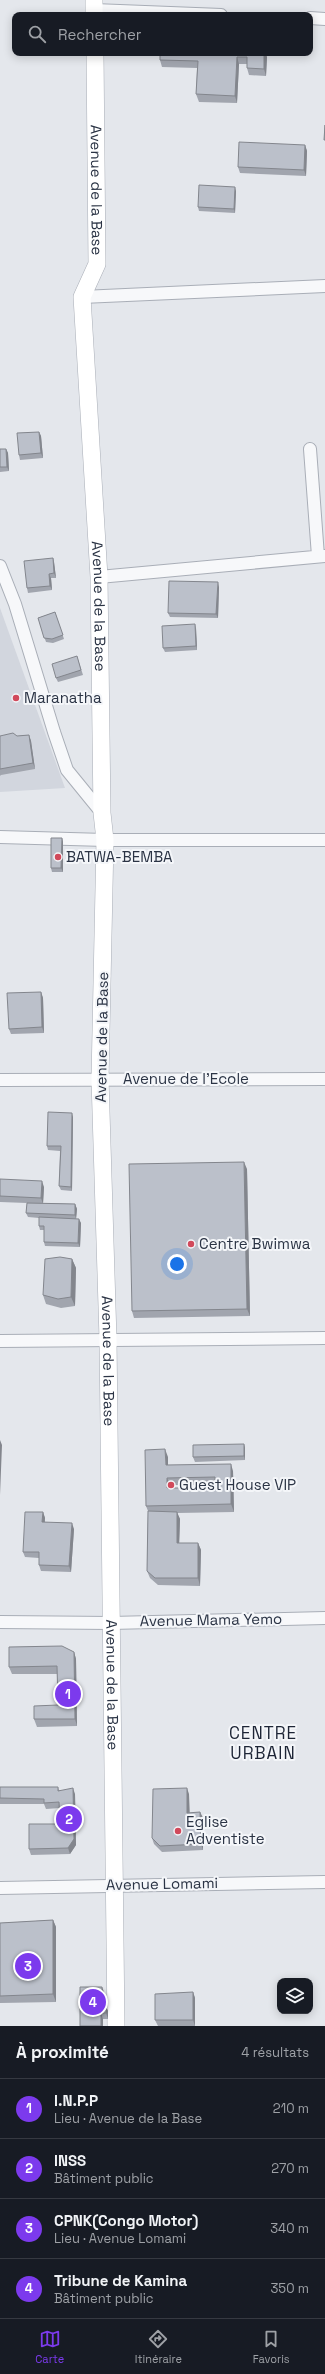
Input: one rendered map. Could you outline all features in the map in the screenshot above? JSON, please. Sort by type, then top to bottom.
[{"type":"main road","name":"Avenue de la Base","points":[[95,56],[97,264],[82,297],[99,577],[102,813],[105,840],[100,1080],[108,1339],[116,2026]]},
{"type":"street","points":[[94,8],[167,12]]},
{"type":"street","points":[[313,18],[325,19]]},
{"type":"street","points":[[82,297],[325,286]]},
{"type":"street","points":[[99,577],[322,556],[310,449]]},
{"type":"street","points":[[0,566],[15,604],[67,770],[102,813]]},
{"type":"street","points":[[0,837],[105,840],[325,840]]},
{"type":"street","name":"Avenue de l'Ecole","points":[[0,1080],[325,1079]]},
{"type":"street","points":[[0,1342],[108,1339],[325,1338]]},
{"type":"street","name":"Avenue Mama Yemo","points":[[0,1622],[111,1623],[325,1618]]},
{"type":"street","name":"Avenue Lomami","points":[[0,1888],[325,1882]]},
{"type":"shaded area","name":"Maranatha","points":[[0,608],[65,788],[0,792]]},
{"type":"building","points":[[160,56],[264,56],[264,69],[247,68],[247,57],[237,57],[235,96],[196,94],[198,61],[160,60]]},
{"type":"building","points":[[239,142],[305,145],[304,170],[238,167]]},
{"type":"building","points":[[199,185],[235,187],[234,209],[198,207]]},
{"type":"building","points":[[39,432],[41,453],[19,455],[17,433]]},
{"type":"building","points":[[0,449],[6,449],[7,467],[0,467]]},
{"type":"building","points":[[53,558],[54,573],[49,574],[50,586],[27,588],[24,561]]},
{"type":"building","points":[[169,581],[218,582],[216,614],[168,613]]},
{"type":"building","points":[[55,612],[63,635],[52,639],[44,638],[38,618]]},
{"type":"building","points":[[195,624],[196,646],[163,648],[162,626]]},
{"type":"building","points":[[77,656],[81,670],[56,678],[52,664]]},
{"type":"building","points":[[13,733],[17,736],[29,735],[33,763],[0,769],[0,736]]},
{"type":"building","name":"BATWA-BEMBA","points":[[51,838],[62,838],[61,868],[51,868]]},
{"type":"building","points":[[41,992],[42,1027],[9,1029],[7,993]]},
{"type":"building","points":[[48,1112],[72,1113],[71,1187],[59,1186],[61,1146],[47,1146]]},
{"type":"building","name":"Centre Bwimwa","points":[[244,1162],[247,1309],[132,1311],[129,1164]]},
{"type":"building","points":[[0,1179],[42,1181],[41,1198],[0,1196]]},
{"type":"building","points":[[27,1203],[75,1204],[75,1215],[26,1213]]},
{"type":"building","points":[[39,1217],[79,1219],[78,1243],[44,1242],[44,1226],[39,1226]]},
{"type":"building","points":[[60,1257],[72,1259],[71,1297],[58,1299],[43,1295],[45,1259]]},
{"type":"building","name":"Guest House VIP","points":[[244,1444],[244,1456],[193,1457],[193,1445]]},
{"type":"building","name":"Guest House VIP","points":[[165,1449],[166,1465],[231,1464],[231,1504],[146,1506],[145,1450]],"holes":[[[215,1477],[215,1488],[167,1488],[167,1478]]]},
{"type":"building","points":[[148,1511],[177,1512],[177,1543],[198,1543],[198,1578],[155,1578],[147,1571]]},
{"type":"building","points":[[25,1512],[43,1512],[42,1522],[72,1523],[69,1566],[39,1565],[39,1552],[23,1552]]},
{"type":"building","points":[[62,1646],[74,1652],[75,1719],[34,1719],[34,1706],[58,1705],[57,1666],[9,1667],[9,1647]]},
{"type":"building","points":[[0,1787],[58,1787],[58,1791],[73,1788],[74,1839],[68,1848],[29,1849],[29,1824],[60,1824],[59,1802],[44,1803],[44,1799],[0,1798]]},
{"type":"building","name":"Eglise Adventiste","points":[[187,1788],[187,1813],[200,1812],[201,1844],[160,1846],[152,1838],[153,1789]]},
{"type":"building","points":[[53,1920],[53,1994],[0,1996],[0,1923]]},
{"type":"building","points":[[80,1987],[102,1987],[102,2005],[106,2006],[106,2013],[101,2013],[101,2026],[80,2026]]},
{"type":"building","points":[[193,1992],[193,2020],[155,2020],[155,1994]]},
{"type":"place","name":"Maranatha","points":[[16,698]]},
{"type":"place","name":"BATWA-BEMBA","points":[[58,857]]},
{"type":"place","name":"Centre Bwimwa","points":[[191,1244]]},
{"type":"place","name":"Guest House VIP","points":[[171,1485]]},
{"type":"place","name":"I.N.P.P","points":[[68,1694]]},
{"type":"place","name":"INSS","points":[[69,1819]]},
{"type":"place","name":"Eglise Adventiste","points":[[178,1831]]},
{"type":"place","name":"CPNK(Congo Motor)","points":[[28,1966]]},
{"type":"place","name":"Tribune de Kamina","points":[[93,2002]]},
{"type":"district","name":"CENTRE URBAIN","points":[[263,1743]]}]
